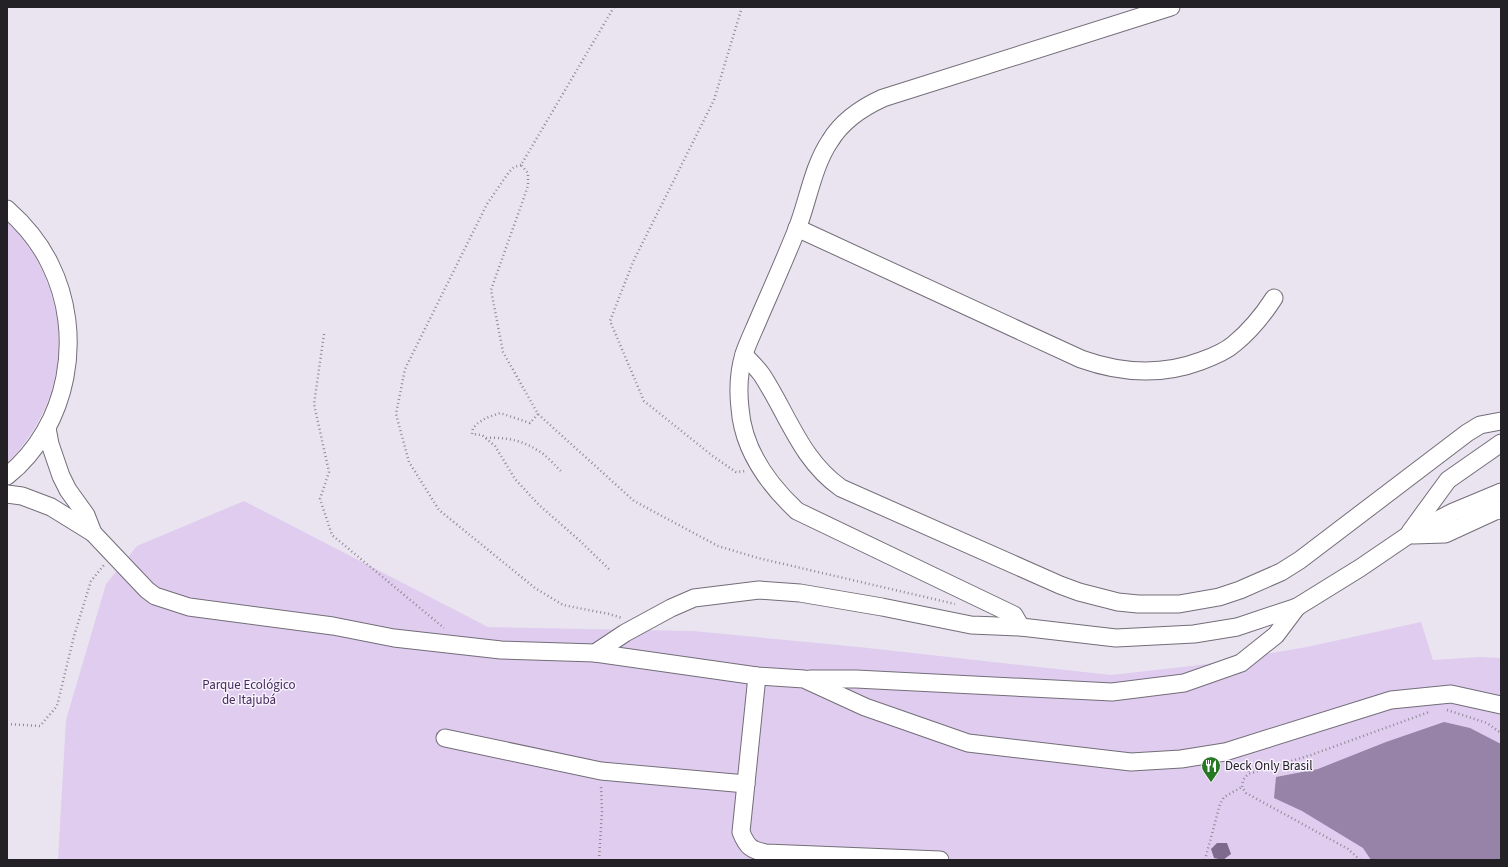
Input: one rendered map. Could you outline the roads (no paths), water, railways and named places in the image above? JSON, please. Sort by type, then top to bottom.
[{"type":"street","points":[[1021,627],[1014,615],[797,511],[775,490],[761,471],[747,441],[740,410],[739,382],[744,354],[797,228],[823,153],[830,140],[848,119],[870,103],[883,98],[1171,7]]},
{"type":"street","points":[[7,210],[30,232],[50,264],[64,300],[69,344],[66,375],[61,393],[47,428],[25,459],[7,476]]},
{"type":"street","points":[[797,228],[1081,359],[1113,368],[1146,372],[1162,371],[1186,366],[1207,359],[1233,346],[1262,315],[1274,298]]},
{"type":"street","points":[[744,354],[762,374],[808,456],[822,472],[841,488],[1060,585],[1098,598],[1138,604],[1179,604],[1199,601],[1226,595],[1261,582],[1300,560],[1467,433],[1480,425],[1501,421]]},
{"type":"street","points":[[47,428],[50,444],[61,476],[68,490],[86,515],[93,533]]},
{"type":"street","points":[[1407,536],[1448,480],[1501,443]]},
{"type":"street","points":[[595,653],[642,624],[671,608],[694,598],[759,590],[800,593],[882,606],[971,625],[1021,627],[1116,638],[1194,634],[1237,627],[1298,607],[1407,536],[1453,512],[1501,492]]},
{"type":"street","points":[[7,494],[29,498],[51,507],[76,524],[93,533],[147,590],[155,596],[189,608],[333,626],[394,638],[494,649],[595,653],[758,676],[804,679],[856,679],[1112,692],[1184,683],[1241,663],[1276,635],[1298,607]]},
{"type":"street","points":[[1407,536],[1445,534],[1501,510]]},
{"type":"street","points":[[758,676],[741,832],[745,844],[754,850],[766,853],[940,860]]},
{"type":"street","points":[[804,679],[865,707],[968,743],[1131,762],[1181,759],[1225,752],[1391,700],[1451,694],[1501,705]]},
{"type":"street","points":[[445,738],[601,772],[746,784]]},
{"type":"place","name":"Deck Only Brasil","points":[[1211,783]]},
{"type":"park label","name":"Parque Ecológico de Itajubá","points":[[249,692]]}]
